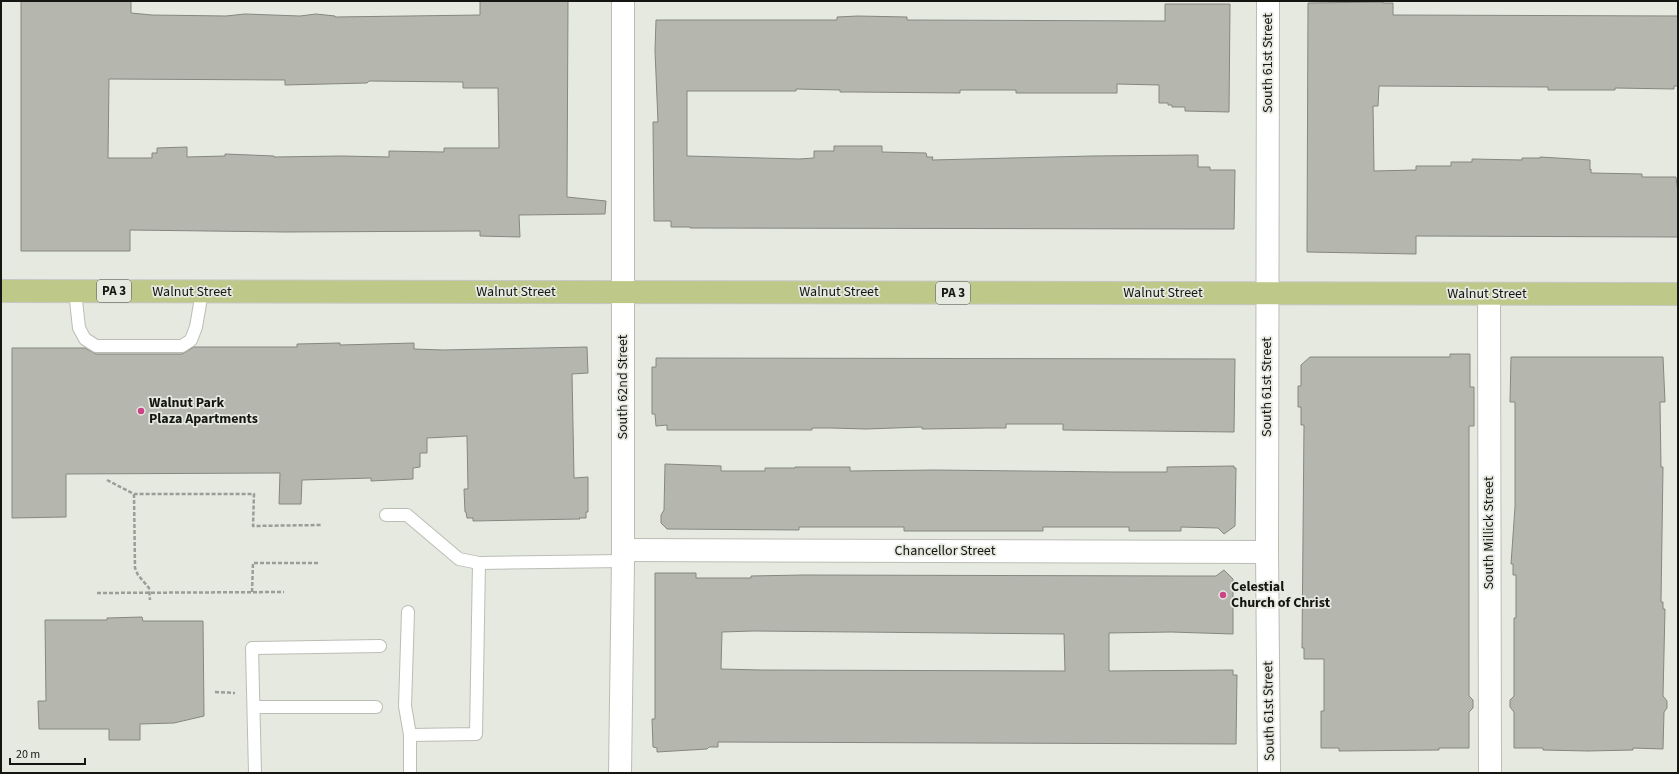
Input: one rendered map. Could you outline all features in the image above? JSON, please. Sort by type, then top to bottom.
[{"type":"main road","name":"Walnut Street","points":[[1,291],[1678,294]]},
{"type":"street","name":"South 62nd Street","points":[[620,773],[623,556],[623,1]]},
{"type":"street","name":"South 61st Street","points":[[1268,1],[1267,552],[1269,773]]},
{"type":"street","name":"South Millick Street","points":[[1489,294],[1490,773]]},
{"type":"street","name":"Chancellor Street","points":[[623,556],[1267,552]]},
{"type":"lane","points":[[75,291],[79,328],[85,339],[96,346],[182,346],[191,340],[196,327],[202,292]]},
{"type":"lane","points":[[386,515],[407,515],[459,559],[479,563],[623,556]]},
{"type":"lane","points":[[410,735],[476,734],[479,563]]},
{"type":"lane","points":[[408,612],[405,706],[410,735],[410,773]]},
{"type":"lane","points":[[254,773],[252,648],[380,646]]},
{"type":"lane","points":[[254,707],[376,707]]},
{"type":"path","points":[[107,480],[134,494],[254,494],[253,526],[321,525]]},
{"type":"path","points":[[134,494],[135,568],[138,575],[149,588],[150,600]]},
{"type":"path","points":[[252,592],[253,562],[320,563]]},
{"type":"path","points":[[97,593],[284,592]]},
{"type":"building","points":[[21,1],[131,1],[131,13],[152,15],[226,16],[245,14],[300,16],[316,14],[335,17],[480,15],[480,1],[568,1],[567,197],[606,201],[605,214],[519,215],[520,237],[480,236],[480,231],[285,232],[130,230],[130,251],[21,251]],"holes":[[[109,79],[285,80],[285,85],[367,83],[369,81],[463,82],[463,88],[498,88],[499,148],[444,148],[444,152],[389,151],[389,157],[274,157],[225,154],[225,156],[187,157],[187,147],[157,148],[157,153],[152,153],[152,158],[108,158]]]},
{"type":"building","points":[[1308,3],[1393,3],[1393,15],[1678,16],[1678,86],[1674,86],[1674,89],[1615,88],[1615,90],[1548,90],[1548,87],[1379,86],[1378,106],[1373,106],[1374,171],[1416,170],[1416,166],[1451,166],[1451,162],[1472,162],[1472,159],[1522,160],[1522,158],[1540,157],[1590,160],[1591,173],[1642,174],[1642,177],[1676,177],[1678,193],[1678,237],[1416,236],[1416,254],[1307,252]]},
{"type":"building","points":[[1165,4],[1230,4],[1229,112],[1185,111],[1185,107],[1172,107],[1172,105],[1168,105],[1168,103],[1159,103],[1159,85],[1117,84],[1117,93],[1016,93],[1016,90],[960,90],[960,93],[840,92],[840,90],[796,89],[796,91],[687,91],[687,156],[799,159],[814,158],[814,151],[834,151],[834,146],[882,146],[882,152],[926,153],[927,157],[933,157],[932,160],[1198,155],[1198,167],[1210,167],[1210,170],[1235,170],[1234,229],[690,228],[671,227],[671,221],[654,221],[653,122],[658,122],[655,51],[656,20],[837,20],[837,17],[858,16],[907,17],[907,20],[1165,21]]},
{"type":"building","points":[[340,343],[340,345],[414,343],[414,349],[443,350],[587,347],[588,373],[572,374],[574,478],[588,477],[588,512],[586,512],[586,518],[473,521],[473,518],[467,518],[465,512],[464,489],[468,489],[467,436],[427,438],[427,453],[420,453],[420,467],[413,468],[413,479],[371,481],[371,478],[302,480],[301,504],[279,504],[280,473],[66,474],[66,517],[12,518],[12,348],[85,348],[96,354],[182,354],[194,347],[297,347],[297,344]]},
{"type":"building","points":[[1450,354],[1470,354],[1470,387],[1474,387],[1474,426],[1469,426],[1469,696],[1473,700],[1473,708],[1469,712],[1469,748],[1439,748],[1439,750],[1339,751],[1339,748],[1321,748],[1321,711],[1324,711],[1324,659],[1304,659],[1304,648],[1302,648],[1304,425],[1301,425],[1301,407],[1298,407],[1298,386],[1301,386],[1301,365],[1310,357],[1450,357]]},
{"type":"building","points":[[1511,357],[1663,357],[1665,402],[1660,402],[1661,467],[1663,467],[1661,602],[1663,602],[1663,609],[1665,609],[1663,696],[1667,701],[1667,708],[1664,712],[1663,749],[1633,748],[1633,750],[1588,751],[1514,748],[1514,712],[1510,707],[1510,700],[1514,696],[1514,618],[1516,618],[1516,575],[1513,575],[1513,564],[1511,564],[1515,507],[1515,402],[1510,402]]},
{"type":"building","points":[[656,358],[1235,359],[1234,432],[1063,430],[1063,424],[1006,424],[1006,428],[922,429],[922,427],[866,429],[812,428],[812,430],[667,430],[667,425],[656,426],[655,414],[652,414],[652,367],[656,367]]},
{"type":"building","points":[[665,464],[721,466],[721,471],[765,471],[765,468],[795,467],[850,467],[850,471],[934,470],[1167,472],[1167,467],[1234,466],[1234,468],[1236,468],[1235,526],[1224,534],[1218,528],[1181,527],[1181,531],[1129,531],[1129,527],[1043,527],[1043,531],[904,531],[904,527],[799,527],[799,530],[667,529],[661,523],[661,515],[664,510]]},
{"type":"building","points":[[1224,570],[1233,579],[1233,634],[1171,632],[1109,633],[1109,671],[1233,670],[1233,675],[1237,675],[1236,744],[718,742],[718,747],[709,747],[707,749],[657,752],[657,748],[653,747],[652,719],[655,719],[655,573],[696,573],[696,578],[751,578],[751,576],[804,575],[1216,576]],"holes":[[[722,632],[1064,634],[1065,671],[721,669]]]},
{"type":"building","points":[[142,617],[143,621],[203,621],[204,716],[174,723],[140,724],[140,740],[109,740],[109,729],[39,729],[38,701],[46,701],[45,620],[107,620],[107,618]]},
{"type":"place","name":"Walnut Park Plaza Apartments","points":[[141,411]]},
{"type":"place","name":"Celestial Church of Christ","points":[[1223,595]]}]
